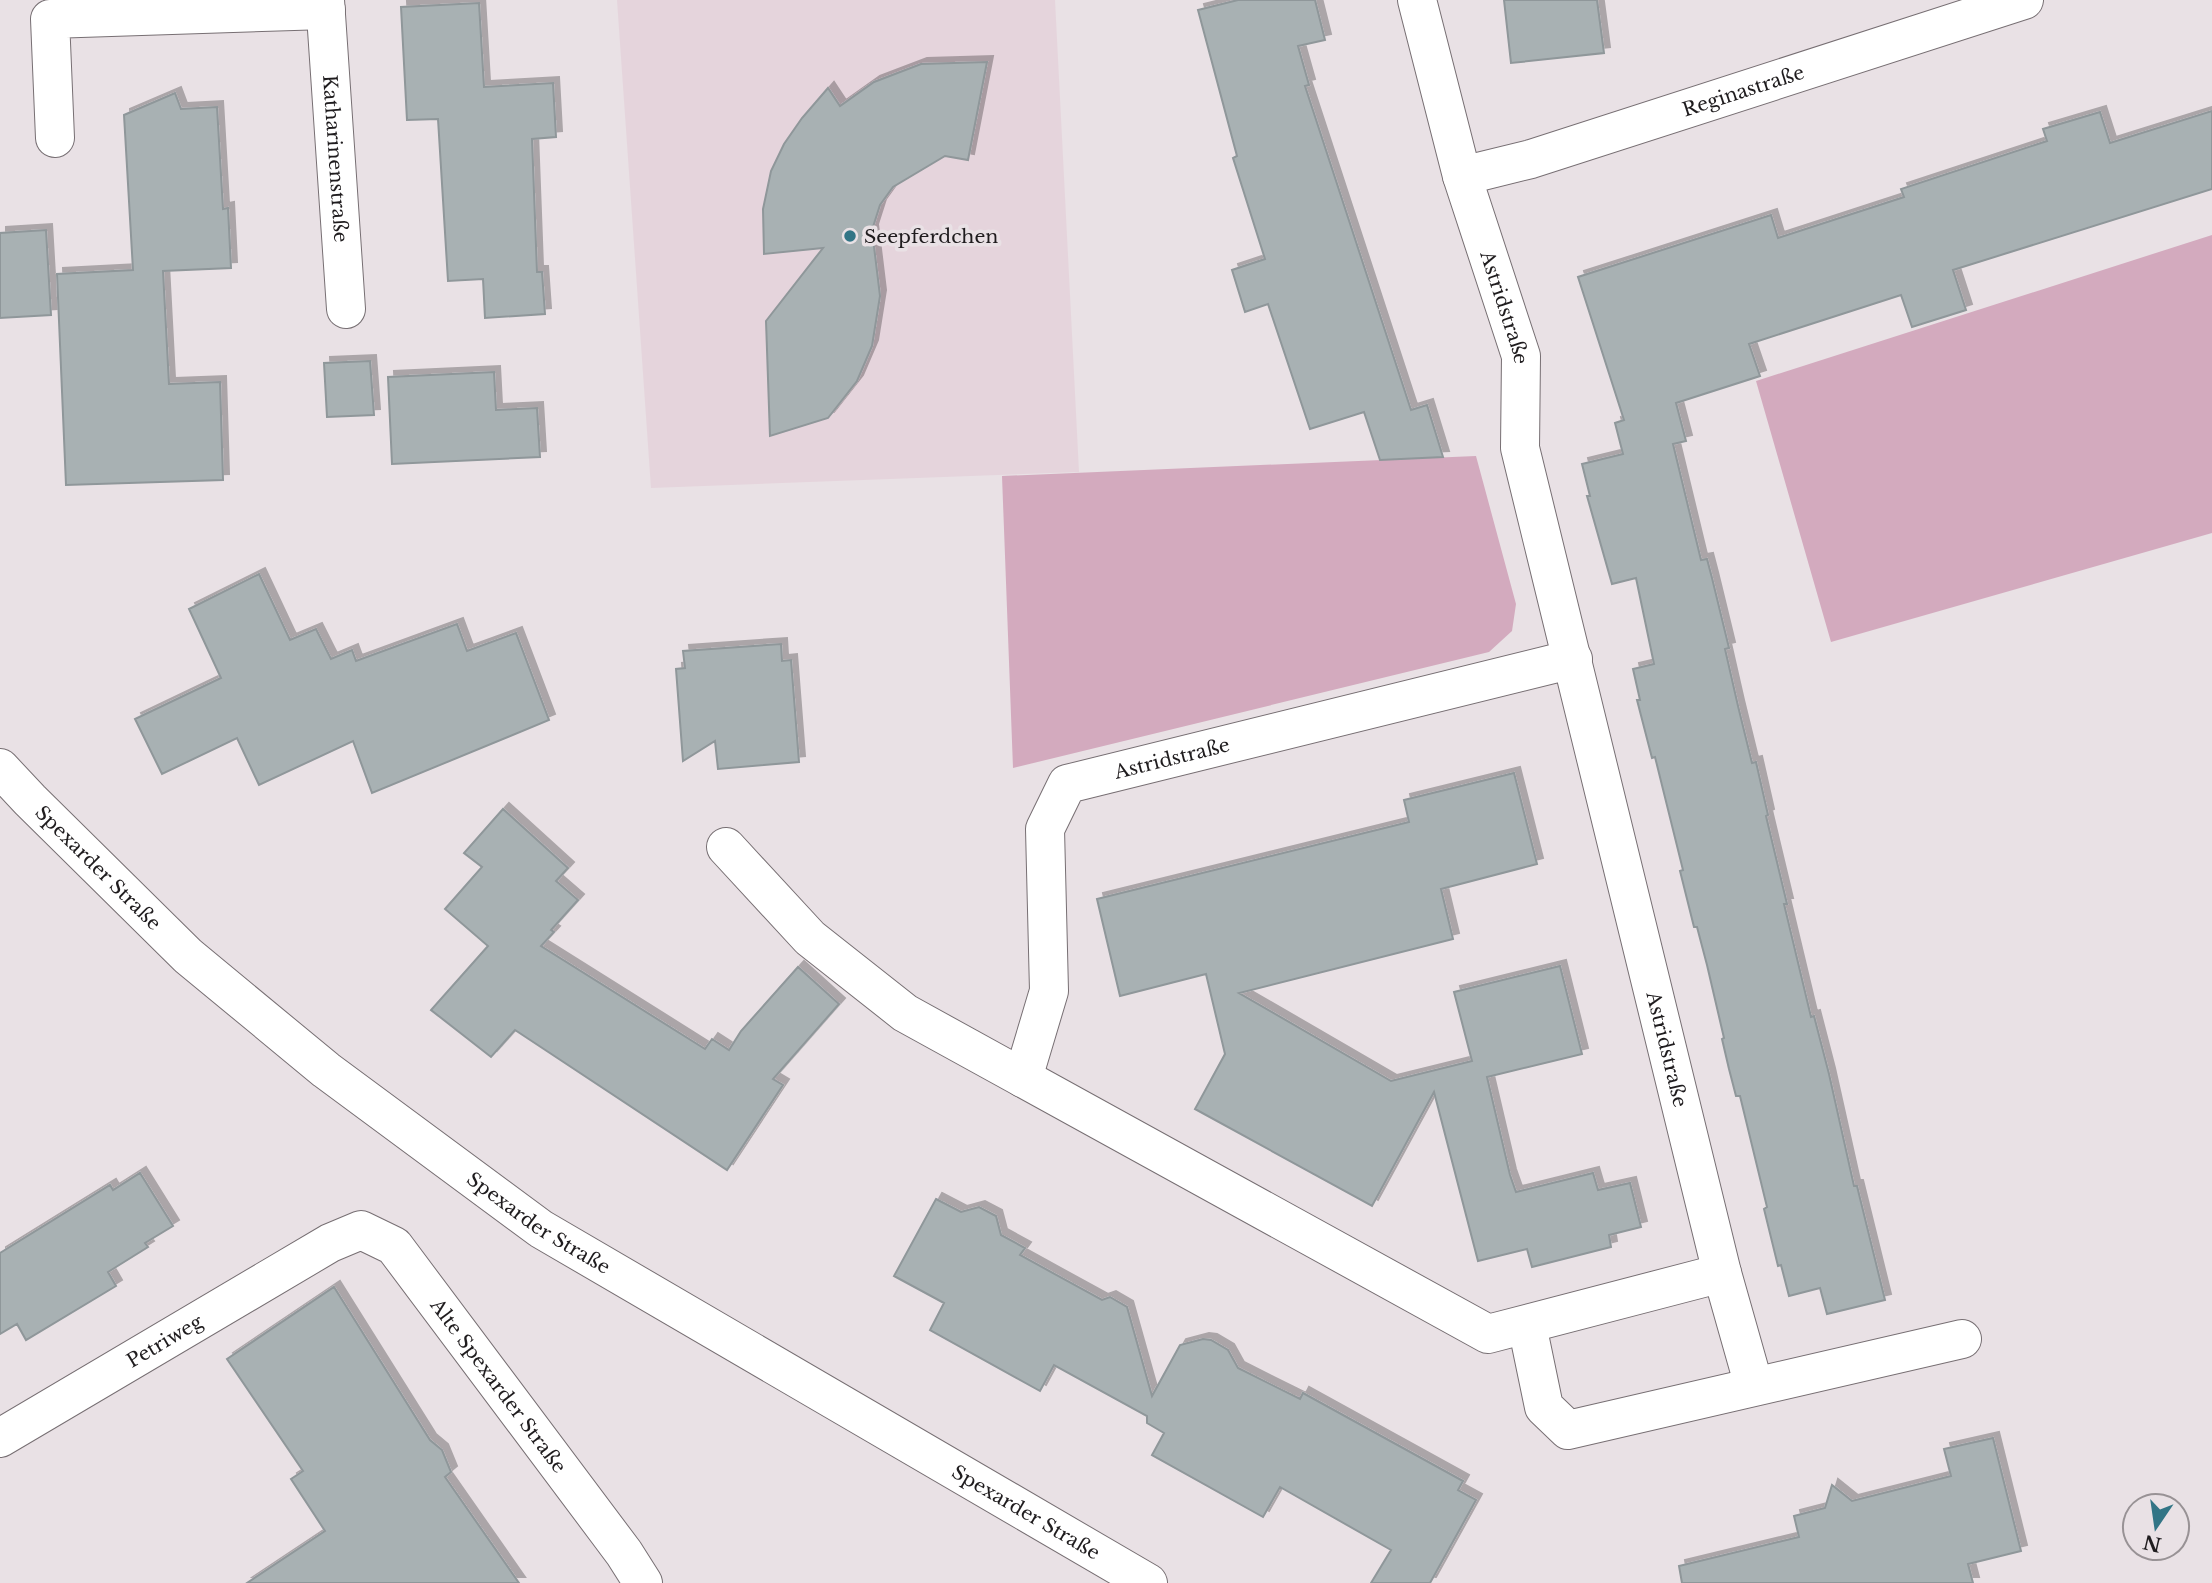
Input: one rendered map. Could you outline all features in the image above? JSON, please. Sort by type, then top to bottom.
[{"type":"street","name":"Astridstraße","points":[[1417,0],[1462,176],[1521,356],[1520,448],[1722,1273],[1754,1386]]},
{"type":"street","name":"Reginastraße","points":[[1462,176],[1531,159],[2024,0]]},
{"type":"street","name":"Katharinenstraße","points":[[55,138],[50,19],[325,5],[346,309]]},
{"type":"street","name":"Astridstraße","points":[[1023,1078],[1049,992],[1045,829],[1067,784],[1573,659]]},
{"type":"street","name":"Spexarder Straße","points":[[0,768],[188,956],[326,1070],[541,1229],[1148,1583]]},
{"type":"street","points":[[726,847],[810,938],[905,1013],[1488,1334],[1722,1273]]},
{"type":"street","name":"Alte Spexarder Straße","points":[[330,1243],[361,1230],[394,1246],[624,1553],[643,1583]]},
{"type":"street","name":"Petriweg","points":[[0,1438],[330,1243]]},
{"type":"street","points":[[1527,1325],[1544,1407],[1568,1430],[1962,1339]]},
{"type":"shaded area","name":"Seepferdchen","points":[[617,0],[1055,0],[1079,472],[651,488]]},
{"type":"shaded area","points":[[2212,235],[2212,533],[1831,642],[1756,381]]},
{"type":"shaded area","points":[[1476,456],[1516,604],[1512,631],[1489,652],[1013,768],[1002,476]]},
{"type":"building","points":[[1238,0],[1315,0],[1325,40],[1298,46],[1309,85],[1305,86],[1411,410],[1427,405],[1443,457],[1380,460],[1364,412],[1310,429],[1268,304],[1245,312],[1232,270],[1265,259],[1233,158],[1237,156],[1198,10]]},
{"type":"building","points":[[1504,0],[1597,0],[1604,53],[1511,63]]},
{"type":"building","points":[[479,3],[484,87],[553,83],[556,137],[532,139],[537,272],[542,272],[545,314],[485,318],[483,279],[448,281],[438,119],[407,120],[401,7]]},
{"type":"building","points":[[987,62],[968,160],[945,156],[893,187],[880,205],[872,230],[880,296],[872,346],[857,381],[828,418],[770,436],[766,321],[823,248],[764,254],[763,209],[771,171],[784,144],[828,88],[840,106],[874,82],[921,64]]},
{"type":"building","points":[[175,93],[181,109],[217,107],[223,209],[228,208],[231,268],[163,271],[169,384],[220,382],[223,480],[66,485],[57,274],[133,270],[124,115]]},
{"type":"building","points":[[2212,111],[2212,189],[1953,270],[1966,310],[1912,327],[1901,295],[1749,344],[1760,376],[1676,403],[1686,441],[1673,444],[1701,560],[1707,559],[1712,578],[1729,648],[1725,649],[1752,763],[1756,762],[1787,904],[1784,904],[1811,1017],[1814,1016],[1854,1186],[1857,1186],[1885,1300],[1827,1314],[1820,1288],[1789,1296],[1781,1265],[1778,1266],[1764,1209],[1767,1207],[1740,1096],[1736,1096],[1707,965],[1680,871],[1683,870],[1655,757],[1652,758],[1637,700],[1640,700],[1633,669],[1654,664],[1636,578],[1612,584],[1587,496],[1590,496],[1582,464],[1623,454],[1615,423],[1624,420],[1578,277],[1771,215],[1778,238],[1904,197],[1901,189],[2047,141],[2043,129],[2100,112],[2110,143]]},
{"type":"building","points":[[46,230],[51,315],[0,318],[0,233]]},
{"type":"building","points":[[370,361],[374,415],[327,417],[324,363]]},
{"type":"building","points":[[494,372],[496,410],[537,408],[540,457],[392,464],[388,377]]},
{"type":"building","points":[[259,574],[290,640],[316,629],[331,659],[352,650],[356,661],[457,624],[467,651],[516,633],[549,720],[372,793],[353,741],[259,785],[237,738],[162,774],[135,719],[221,678],[189,609]]},
{"type":"building","points":[[781,644],[782,661],[791,660],[799,762],[718,769],[715,741],[683,761],[676,669],[685,668],[683,651]]},
{"type":"building","points":[[1514,773],[1537,864],[1441,889],[1453,939],[1239,993],[1391,1081],[1472,1061],[1454,992],[1560,966],[1582,1054],[1487,1077],[1510,1175],[1516,1192],[1593,1173],[1598,1190],[1630,1183],[1641,1227],[1609,1235],[1611,1247],[1532,1267],[1527,1249],[1478,1261],[1434,1092],[1372,1206],[1195,1109],[1225,1054],[1206,974],[1120,996],[1097,899],[1409,822],[1404,800]]},
{"type":"building","points":[[503,809],[568,868],[556,881],[578,900],[551,930],[554,932],[541,946],[705,1049],[712,1039],[729,1050],[741,1031],[798,967],[839,1004],[773,1079],[783,1085],[727,1170],[515,1030],[491,1057],[431,1010],[488,946],[445,909],[482,867],[464,853]]},
{"type":"building","points":[[140,1173],[173,1226],[145,1243],[148,1247],[108,1272],[116,1286],[26,1340],[17,1324],[0,1334],[0,1253],[110,1185],[113,1190]]},
{"type":"building","points":[[936,1199],[961,1212],[979,1207],[996,1216],[1001,1235],[1025,1248],[1020,1255],[1102,1300],[1110,1297],[1127,1307],[1152,1396],[1180,1345],[1203,1339],[1211,1340],[1228,1350],[1238,1368],[1300,1399],[1303,1393],[1463,1481],[1458,1490],[1476,1500],[1430,1583],[1371,1583],[1391,1550],[1280,1487],[1263,1517],[1152,1455],[1164,1433],[1147,1423],[1147,1416],[1054,1365],[1040,1391],[930,1330],[944,1303],[894,1276]]},
{"type":"building","points":[[334,1287],[430,1440],[442,1450],[451,1472],[445,1477],[519,1583],[247,1583],[325,1531],[291,1479],[303,1471],[227,1359]]},
{"type":"building","points":[[1993,1438],[2021,1551],[1968,1564],[1973,1583],[1682,1583],[1679,1566],[1799,1537],[1794,1516],[1825,1508],[1832,1485],[1852,1501],[1951,1476],[1944,1449]]},
{"type":"place","name":"Seepferdchen","points":[[850,236]]}]
